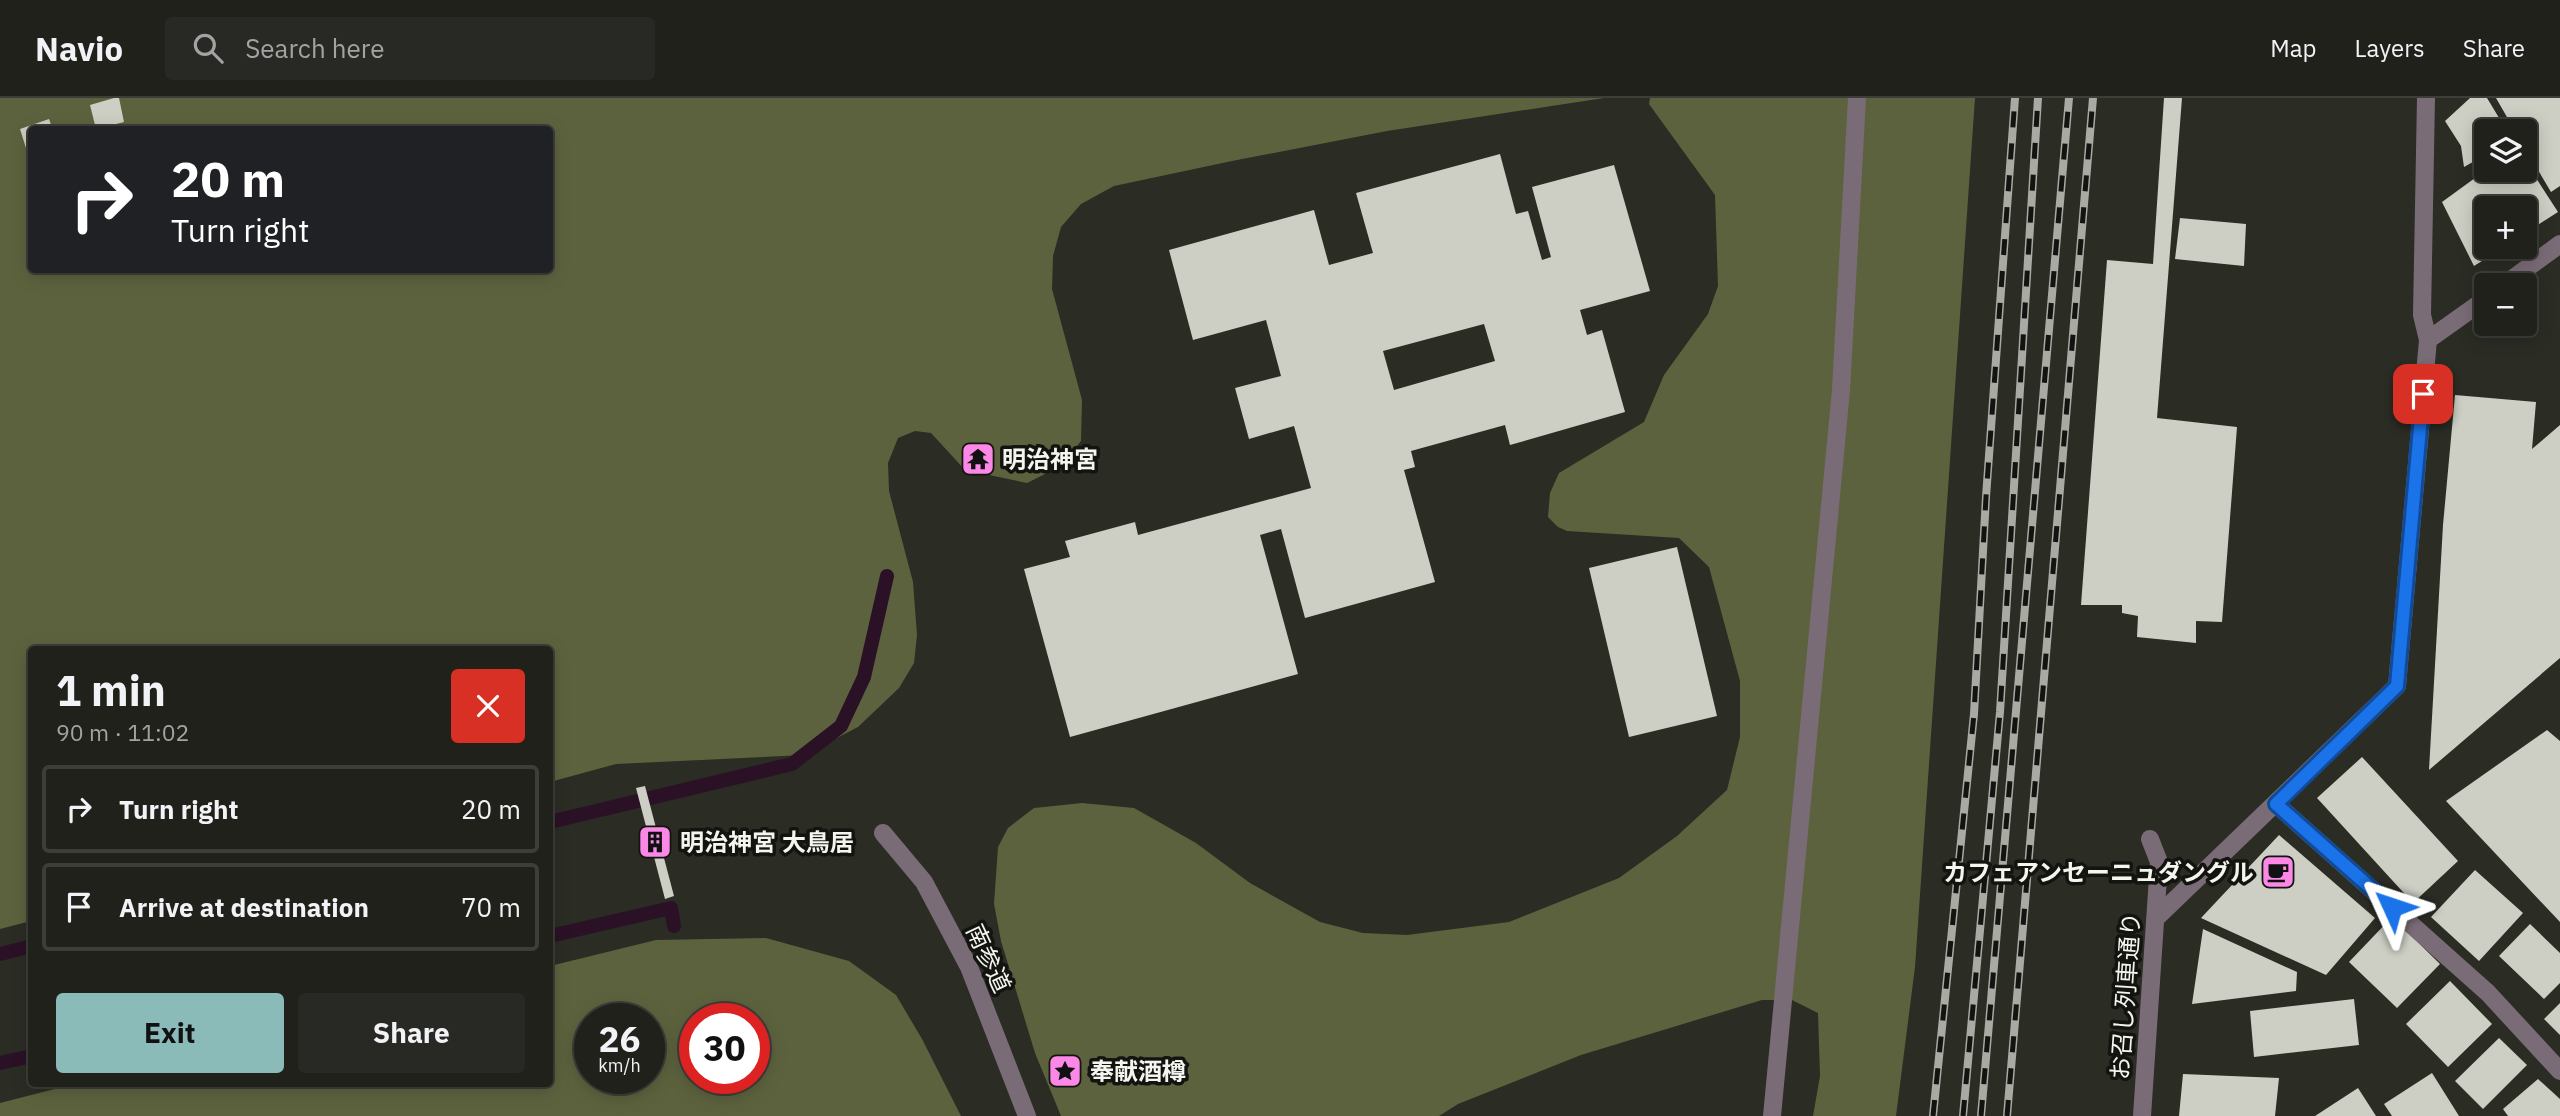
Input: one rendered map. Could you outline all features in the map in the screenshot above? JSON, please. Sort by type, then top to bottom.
[{"type":"street","points":[[1772,1116],[1841,390],[1857,98]]},
{"type":"street","points":[[2155,919],[2397,686],[2428,340],[2422,315],[2426,98]]},
{"type":"street","points":[[2520,273],[2560,244]]},
{"type":"street","points":[[2428,340],[2474,307]]},
{"type":"street","points":[[2276,804],[2488,993],[2560,1071]]},
{"type":"street","name":"南参道","points":[[883,833],[924,882],[969,967],[1027,1116]]},
{"type":"street","name":"お召し列車通り","points":[[2141,1116],[2159,862],[2150,839]]},
{"type":"green space","points":[[0,98],[1604,98],[1387,131],[1232,161],[1114,186],[1081,204],[1061,227],[1053,256],[1052,289],[1082,400],[1081,441],[1059,467],[1027,483],[965,470],[931,433],[915,431],[898,438],[888,463],[889,491],[913,582],[917,635],[914,663],[899,688],[858,727],[804,755],[616,764],[553,781],[553,646],[28,646],[28,922],[0,929]]},
{"type":"green space","points":[[1650,98],[1975,98],[1915,967],[1896,1116],[1813,1116],[1820,1076],[1818,1013],[1792,1000],[1762,1000],[1581,1055],[1458,1104],[1439,1116],[1061,1116],[1035,1053],[1001,941],[994,904],[998,847],[1008,828],[1034,808],[1082,803],[1134,808],[1196,843],[1250,883],[1320,922],[1363,933],[1407,935],[1509,922],[1619,878],[1677,836],[1727,790],[1740,737],[1740,681],[1709,567],[1679,538],[1567,531],[1558,527],[1548,517],[1550,493],[1559,473],[1644,422],[1664,375],[1708,314],[1718,286],[1715,195],[1649,104]]},
{"type":"green space","points":[[766,938],[849,961],[896,995],[961,1116],[0,1116],[0,1103],[62,1087],[553,1087],[553,965],[656,940]]},
{"type":"building","points":[[119,98],[124,122],[95,126],[90,105]]},
{"type":"building","points":[[2164,98],[2182,98],[2157,418],[2237,427],[2222,622],[2196,621],[2196,643],[2137,637],[2138,616],[2122,613],[2122,605],[2081,605],[2107,260],[2153,264]]},
{"type":"building","points":[[2470,98],[2487,98],[2500,119],[2474,119],[2474,161],[2464,167],[2461,146],[2445,121]]},
{"type":"building","points":[[2496,98],[2560,98],[2560,186],[2551,192],[2537,168],[2537,119],[2508,119]]},
{"type":"building","points":[[49,119],[52,126],[29,126]]},
{"type":"building","points":[[28,126],[28,154],[20,129]]},
{"type":"building","points":[[1500,154],[1516,214],[1528,211],[1542,260],[1551,257],[1532,187],[1614,165],[1650,291],[1580,310],[1587,335],[1602,330],[1625,412],[1510,445],[1505,425],[1411,451],[1415,467],[1404,470],[1435,582],[1305,618],[1281,529],[1260,535],[1298,674],[1070,737],[1024,569],[1070,557],[1065,541],[1135,522],[1138,535],[1311,488],[1294,426],[1249,439],[1235,388],[1281,376],[1266,320],[1193,340],[1169,250],[1314,210],[1329,265],[1373,253],[1356,193]],"holes":[[[1484,324],[1495,361],[1394,390],[1383,351]]]},
{"type":"building","points":[[2474,179],[2474,182],[2537,182],[2537,180],[2558,212],[2537,225],[2537,196],[2474,196],[2474,259],[2485,259],[2474,266],[2442,202]]},
{"type":"building","points":[[2180,218],[2246,224],[2244,266],[2175,259]]},
{"type":"building","points":[[2455,395],[2536,402],[2532,449],[2560,425],[2560,658],[2429,770],[2443,525]]},
{"type":"building","points":[[1677,547],[1717,716],[1629,737],[1589,568]]},
{"type":"building","points":[[2547,730],[2560,741],[2560,922],[2446,801]]},
{"type":"building","points":[[2362,757],[2458,861],[2413,903],[2317,798]]},
{"type":"building","name":"明治神宮 大鳥居","points":[[645,786],[674,896],[665,899],[636,788]]},
{"type":"building","points":[[2279,835],[2375,918],[2326,975],[2201,918]]},
{"type":"building","points":[[2475,870],[2523,913],[2479,961],[2431,917]]},
{"type":"building","points":[[2392,917],[2440,964],[2397,1008],[2349,962]]},
{"type":"building","points":[[2530,924],[2560,953],[2560,983],[2544,999],[2499,956]]},
{"type":"building","points":[[2203,929],[2297,972],[2296,991],[2192,1004]]},
{"type":"building","points":[[2450,981],[2492,1024],[2448,1067],[2406,1024]]},
{"type":"building","points":[[2354,999],[2359,1045],[2254,1057],[2250,1011]]},
{"type":"building","points":[[2560,1003],[2560,1035],[2544,1019]]},
{"type":"building","points":[[2499,1038],[2527,1065],[2483,1109],[2455,1081]]},
{"type":"building","points":[[2432,1073],[2459,1116],[2392,1116],[2384,1104]]},
{"type":"building","points":[[2183,1074],[2279,1078],[2275,1116],[2179,1116]]},
{"type":"building","points":[[2538,1079],[2560,1099],[2560,1116],[2508,1116],[2503,1109]]},
{"type":"building","points":[[2358,1088],[2376,1116],[2315,1116]]},
{"type":"waterway","points":[[553,821],[792,764],[841,726],[864,677],[887,576]]},
{"type":"waterway","points":[[553,935],[671,908],[674,926]]},
{"type":"waterway","points":[[0,954],[28,947]]},
{"type":"waterway","points":[[0,1063],[28,1057]]},
{"type":"railway","points":[[1933,1116],[1974,714],[1986,497],[2015,98]]},
{"type":"railway","points":[[1963,1116],[2000,712],[2038,98]]},
{"type":"railway","points":[[1981,1116],[2069,98]]},
{"type":"railway","points":[[2007,1116],[2093,98]]},
{"type":"place","name":"明治神宮","points":[[978,459]]},
{"type":"place","name":"明治神宮 大鳥居","points":[[655,842]]},
{"type":"place","name":"カフェアンセーニュダングル","points":[[2278,872]]},
{"type":"place","name":"奉献酒樽","points":[[1065,1071]]},
{"type":"route","points":[[2392,907],[2276,804],[2397,686],[2423,394]]}]
